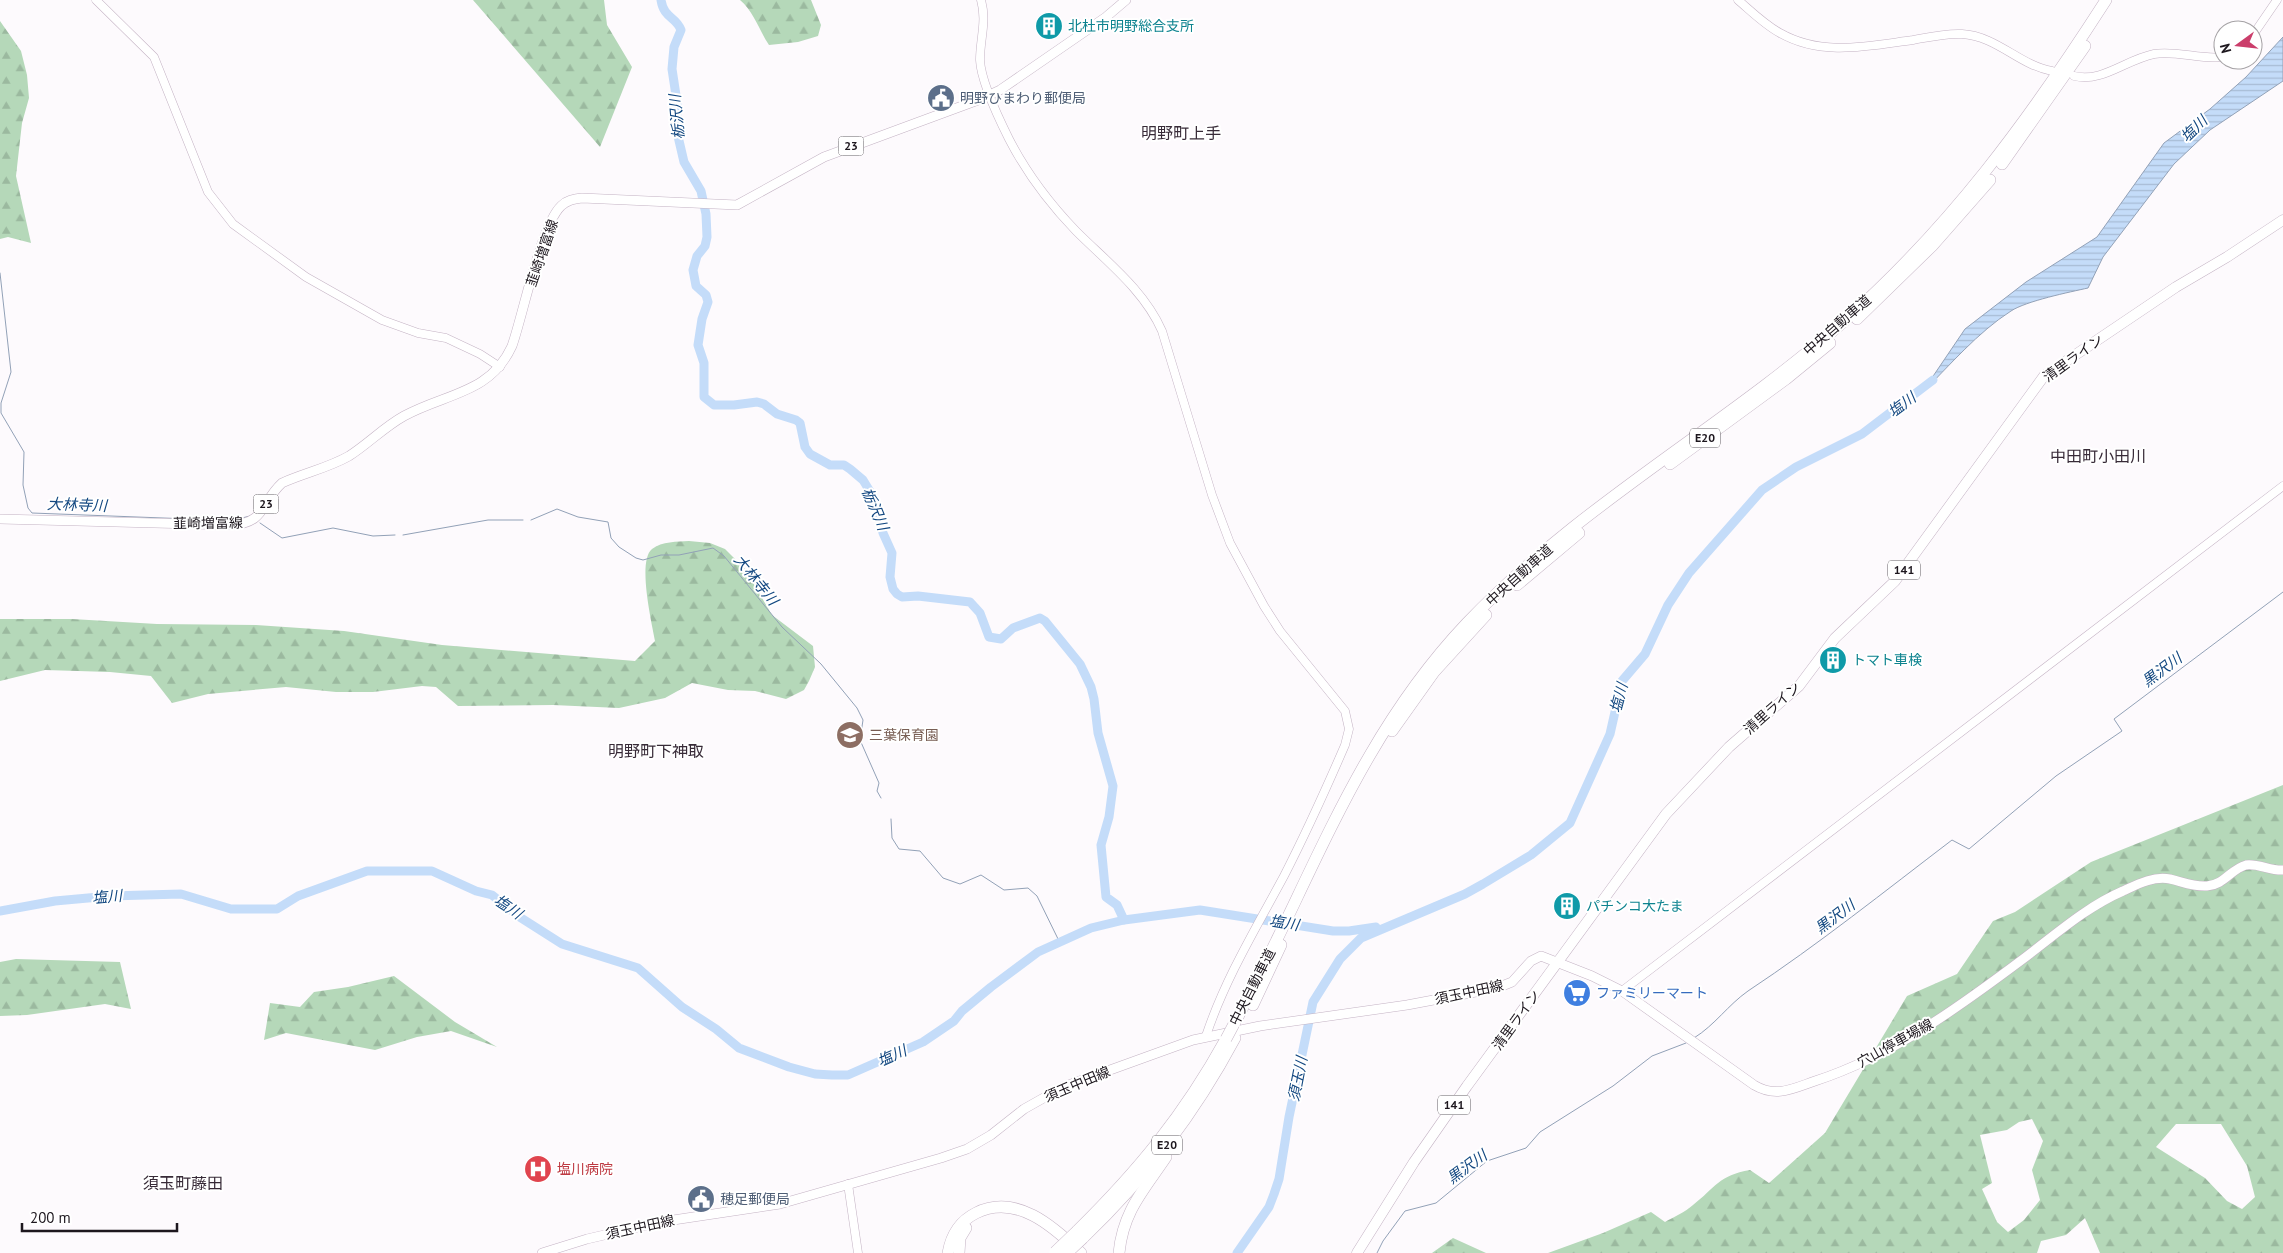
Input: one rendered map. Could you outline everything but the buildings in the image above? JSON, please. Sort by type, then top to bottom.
[{"type":"highway","name":"中央自動車道","points":[[1066,1253],[1152,1152],[1230,1039],[1307,883],[1345,797],[1395,711],[1429,666],[1467,622],[1541,554],[1602,505],[1818,343],[1903,265],[1988,171],[2055,78],[2106,0]]},
{"type":"highway","name":"中央自動車道","points":[[1307,883],[1388,736],[1434,672],[1473,628],[1556,552],[1607,510],[1794,372],[1854,322],[1910,270],[1968,208],[2023,138],[2115,0]]},
{"type":"highway","name":"清里ライン","points":[[1358,1253],[1414,1162],[1671,809],[1729,747],[1799,686],[1835,638],[1895,581],[2044,376],[2168,292],[2227,258],[2283,220]]},
{"type":"highway","name":"中央自動車道","points":[[1055,1253],[1080,1235],[1124,1196],[1153,1163],[1171,1140],[1219,1068],[1230,1039]]},
{"type":"highway","points":[[1119,1253],[1121,1234],[1130,1211],[1187,1126],[1219,1068]]},
{"type":"highway","points":[[948,1253],[952,1239],[965,1221],[984,1209],[1001,1206],[1018,1209],[1040,1220],[1080,1253]]},
{"type":"highway","points":[[959,1253],[960,1238],[967,1227],[974,1221],[992,1213],[1008,1213],[1016,1214],[1036,1223],[1073,1253]]},
{"type":"main road","name":"韮崎増富線","points":[[0,519],[232,525],[249,523],[259,515],[276,488],[282,483],[335,463],[406,415],[484,382],[500,367],[512,346],[546,236],[559,207],[573,198],[729,206],[744,202],[824,157],[990,95],[1062,48],[1106,17],[1126,0]]},
{"type":"main road","name":"穴山停車場線","points":[[1558,963],[1592,976],[1622,991],[1754,1085],[1764,1091],[1778,1092],[1835,1074],[1921,1032],[2088,909],[2129,888],[2154,878],[2170,879],[2193,886],[2215,885],[2225,880],[2237,868],[2249,865],[2283,870]]},
{"type":"main road","name":"須玉中田線","points":[[542,1253],[588,1239],[660,1222],[780,1204],[961,1152],[991,1135],[1024,1109],[1063,1087],[1206,1036],[1285,1022],[1460,996],[1497,988],[1512,982],[1532,961],[1541,956],[1558,963]]},
{"type":"street","points":[[96,0],[154,57],[208,192],[233,224],[306,277],[382,320],[418,333],[446,338],[480,354],[500,367]]},
{"type":"street","points":[[982,0],[984,26],[981,66],[990,95],[1008,137],[1038,184],[1077,231],[1139,293],[1153,312],[1162,331],[1212,495],[1230,543],[1264,606],[1280,631],[1345,711],[1349,729],[1345,745],[1314,817],[1246,941],[1215,1010],[1206,1036]]},
{"type":"street","points":[[1738,0],[1778,32],[1809,45],[1834,48],[1865,46],[1962,34],[1984,37],[2033,66],[2052,71]]},
{"type":"street","points":[[2263,20],[2277,0]]},
{"type":"street","points":[[2074,76],[2094,78],[2128,62],[2157,54],[2213,57]]},
{"type":"street","points":[[1622,991],[2283,486]]},
{"type":"street","points":[[848,1184],[858,1253]]},
{"type":"green space","points":[[473,0],[604,0],[607,25],[632,67],[600,147]]},
{"type":"green space","points":[[740,0],[811,0],[821,25],[818,36],[798,42],[769,45],[753,16]]},
{"type":"green space","points":[[0,21],[21,51],[27,75],[29,98],[22,123],[16,176],[31,243],[8,237],[0,239]]},
{"type":"green space","points":[[670,542],[710,543],[725,549],[745,569],[772,615],[813,646],[815,667],[804,690],[786,699],[755,691],[728,690],[692,683],[665,698],[619,708],[553,705],[458,706],[436,687],[422,686],[373,692],[336,692],[286,687],[208,694],[172,703],[151,676],[110,672],[45,670],[0,681],[0,619],[72,619],[157,624],[256,625],[344,631],[442,645],[635,661],[655,641],[647,593],[646,566],[648,556],[656,546]]},
{"type":"green space","points":[[2283,785],[2283,1253],[2100,1253],[2085,1218],[2066,1235],[2041,1241],[2037,1253],[1548,1253],[1603,1233],[1651,1212],[1665,1222],[1690,1208],[1724,1179],[1740,1172],[1750,1170],[1769,1183],[1825,1133],[1907,996],[1957,974],[1993,921],[2015,912],[2091,862]],"holes":[[[2032,1119],[2043,1141],[2032,1170],[2040,1200],[2024,1220],[2008,1232],[1997,1222],[1982,1189],[1992,1183],[1980,1135],[2007,1130],[2019,1122]],[[2176,1124],[2221,1124],[2247,1166],[2255,1197],[2242,1209],[2227,1201],[2205,1178],[2156,1147]]]},
{"type":"green space","points":[[16,959],[120,962],[131,1009],[105,1004],[27,1015],[0,1016],[0,962]]},
{"type":"green space","points":[[394,976],[455,1022],[497,1047],[451,1031],[417,1037],[375,1050],[286,1033],[264,1040],[270,1003],[300,1007],[314,992],[348,987]]},
{"type":"green space","points":[[1453,1238],[1486,1253],[1432,1253]]},
{"type":"water","points":[[2283,37],[2283,81],[2210,130],[2174,164],[2103,257],[2088,288],[2037,300],[2011,311],[1975,339],[1921,394],[1965,329],[2026,282],[2097,237],[2164,143],[2210,109],[2252,70],[2263,70],[2263,59]]},
{"type":"waterway","name":"栃沢川","points":[[661,0],[665,11],[679,25],[681,30],[674,47],[672,69],[677,102],[677,132],[684,162],[701,191],[706,214],[707,237],[705,246],[697,256],[693,270],[696,286],[706,295],[708,302],[702,319],[698,345],[704,363],[704,397],[714,405],[757,402],[764,404],[777,414],[796,420],[800,423],[805,447],[810,454],[830,465],[844,465],[863,480],[874,498],[883,533],[892,553],[890,577],[893,589],[897,594],[902,597],[918,596],[970,602],[980,613],[989,637],[1001,639],[1013,628],[1040,618],[1045,621],[1080,664],[1091,687],[1098,733],[1113,786],[1109,817],[1101,845],[1106,897],[1117,905],[1124,920]]},
{"type":"waterway","name":"大林寺川","points":[[0,273],[11,372],[1,403],[1,413],[24,452],[23,485],[28,508],[32,513],[216,520],[238,519],[250,516]]},
{"type":"waterway","name":"塩川","points":[[1237,1253],[1269,1207],[1274,1194],[1279,1179],[1289,1117],[1313,1002],[1340,959],[1361,938],[1465,894],[1483,884],[1531,855],[1570,823],[1610,734],[1622,681],[1645,654],[1668,605],[1689,573],[1762,490],[1796,467],[1862,434],[1933,380]]},
{"type":"waterway","name":"大林寺川","points":[[531,520],[557,509],[578,517],[608,522],[611,538],[619,547],[636,558],[643,560],[661,555],[679,555],[713,548],[724,556],[782,627],[821,664],[857,708],[863,720],[860,740],[879,783],[877,791],[881,798]]},
{"type":"waterway","name":"大林寺川","points":[[403,535],[488,520],[523,520]]},
{"type":"waterway","name":"大林寺川","points":[[260,523],[282,538],[333,528],[373,536],[395,535]]},
{"type":"waterway","name":"黒沢川","points":[[1694,1038],[1748,991],[1826,936],[1952,840],[1969,849],[2056,776],[2122,731],[2114,719],[2283,592]]},
{"type":"waterway","name":"大林寺川","points":[[891,819],[892,838],[899,849],[920,851],[943,878],[960,884],[981,875],[1004,890],[1028,888],[1037,896],[1060,943]]},
{"type":"waterway","name":"塩川","points":[[0,911],[55,901],[110,896],[181,894],[231,909],[277,909],[298,896],[367,871],[432,871],[476,891],[492,895],[518,916],[562,944],[638,968],[682,1007],[716,1029],[739,1048],[789,1067],[815,1074],[832,1075],[848,1075],[923,1042],[954,1021],[962,1011],[991,987],[1038,952],[1091,928],[1124,920],[1200,910],[1333,931],[1376,927]]},
{"type":"waterway","name":"黒沢川","points":[[1377,1253],[1383,1241],[1405,1211],[1436,1203],[1487,1161],[1526,1148],[1540,1132],[1613,1086],[1652,1056],[1686,1043]]},
{"type":"place","name":"北杜市明野総合支所","points":[[1049,26]]},
{"type":"place","name":"明野ひまわり郵便局","points":[[941,98]]},
{"type":"place","name":"トマト車検","points":[[1833,660]]},
{"type":"place","name":"三葉保育園","points":[[850,735]]},
{"type":"place","name":"パチンコ大たま","points":[[1567,906]]},
{"type":"place","name":"ファミリーマート","points":[[1577,993]]},
{"type":"place","name":"塩川病院","points":[[538,1169]]},
{"type":"place","name":"穂足郵便局","points":[[701,1199]]},
{"type":"district","name":"明野町上手","points":[[1181,133]]},
{"type":"district","name":"中田町小田川","points":[[2098,456]]},
{"type":"district","name":"明野町下神取","points":[[656,751]]},
{"type":"district","name":"須玉町藤田","points":[[183,1183]]},
{"type":"water label","name":"須玉川","points":[[1298,1079]]}]
